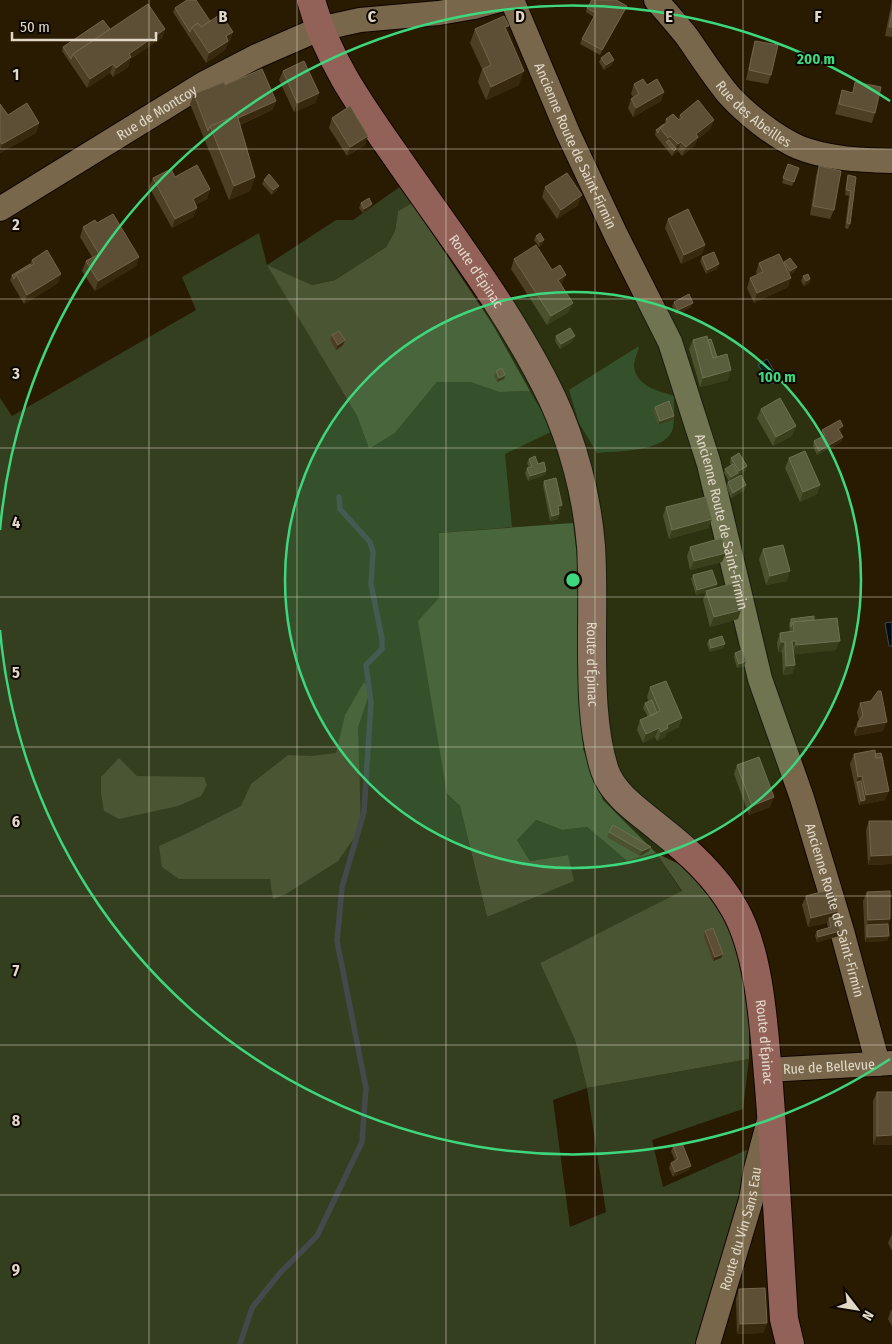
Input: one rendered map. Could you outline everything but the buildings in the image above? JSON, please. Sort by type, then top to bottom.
[{"type":"main road","name":"Route d'Épinac","points":[[311,0],[319,29],[333,58],[368,116],[513,328],[553,400],[568,439],[587,512],[591,548],[594,703],[599,745],[606,774],[618,793],[702,866],[720,886],[736,911],[748,940],[755,969],[763,1021],[784,1310],[790,1344]]},
{"type":"street","name":"Rue de Montcoy","points":[[0,210],[203,84],[258,56],[319,29],[360,20],[439,14],[500,0]]},
{"type":"street","name":"Ancienne Route de Saint-Firmin","points":[[512,0],[576,150],[670,342],[708,464],[760,679],[802,798],[842,931],[885,1063]]},
{"type":"street","name":"Rue des Abeilles","points":[[656,0],[686,36],[729,94],[747,112],[773,132],[797,147],[823,154],[861,160],[892,161]]},
{"type":"street","name":"Rue de Bellevue","points":[[767,1070],[885,1063]]},
{"type":"street","name":"Route du Vin Sans Eau","points":[[708,1344],[751,1200],[756,1169],[771,1113]]},
{"type":"green space","points":[[401,186],[412,203],[398,211],[395,231],[386,247],[335,280],[312,285],[268,266],[357,416],[369,449],[395,433],[437,382],[470,382],[499,392],[530,391],[553,431],[505,454],[512,527],[439,533],[439,598],[447,794],[460,806],[487,917],[519,903],[568,855],[530,861],[517,840],[535,820],[562,830],[587,827],[627,861],[656,853],[682,892],[540,963],[575,1040],[587,1088],[749,1059],[743,1109],[652,1140],[663,1187],[751,1148],[737,1211],[700,1344],[0,1344],[0,398],[12,416],[196,310],[182,277],[259,233],[267,265],[336,220],[353,220]],"holes":[[[587,1088],[606,1212],[570,1227],[553,1100]]]},
{"type":"green space","points":[[412,203],[493,325],[530,391],[499,392],[470,382],[437,382],[395,433],[369,449],[357,416],[267,265],[312,285],[335,280],[386,247],[395,231],[398,211]]},
{"type":"green space","points":[[639,346],[634,366],[639,378],[649,387],[674,396],[672,431],[667,438],[650,447],[597,453],[579,423],[569,390]]},
{"type":"green space","points":[[573,523],[578,566],[583,749],[603,800],[656,853],[627,861],[587,827],[562,830],[536,820],[517,840],[530,861],[568,855],[574,881],[487,917],[460,806],[447,794],[418,621],[439,598],[439,533]]},
{"type":"green space","points":[[364,682],[370,691],[358,727],[361,828],[338,861],[286,894],[273,899],[270,879],[179,879],[162,867],[159,846],[241,806],[251,784],[288,755],[311,756],[336,753],[345,715]]},
{"type":"green space","points":[[119,758],[137,776],[204,777],[207,785],[201,796],[178,806],[119,819],[104,811],[101,777]]},
{"type":"green space","points":[[656,853],[681,865],[713,896],[737,945],[749,1011],[749,1059],[587,1088],[575,1040],[540,963],[682,891]]},
{"type":"shaded area","points":[[767,359],[779,379],[771,384],[758,365]]},
{"type":"shaded area","points":[[892,622],[892,646],[889,646],[885,623]]},
{"type":"waterway","points":[[240,1344],[252,1308],[280,1273],[317,1236],[362,1142],[366,1088],[337,941],[342,887],[364,812],[371,703],[366,665],[382,649],[382,639],[371,584],[373,552],[370,542],[340,509],[339,497]]}]
